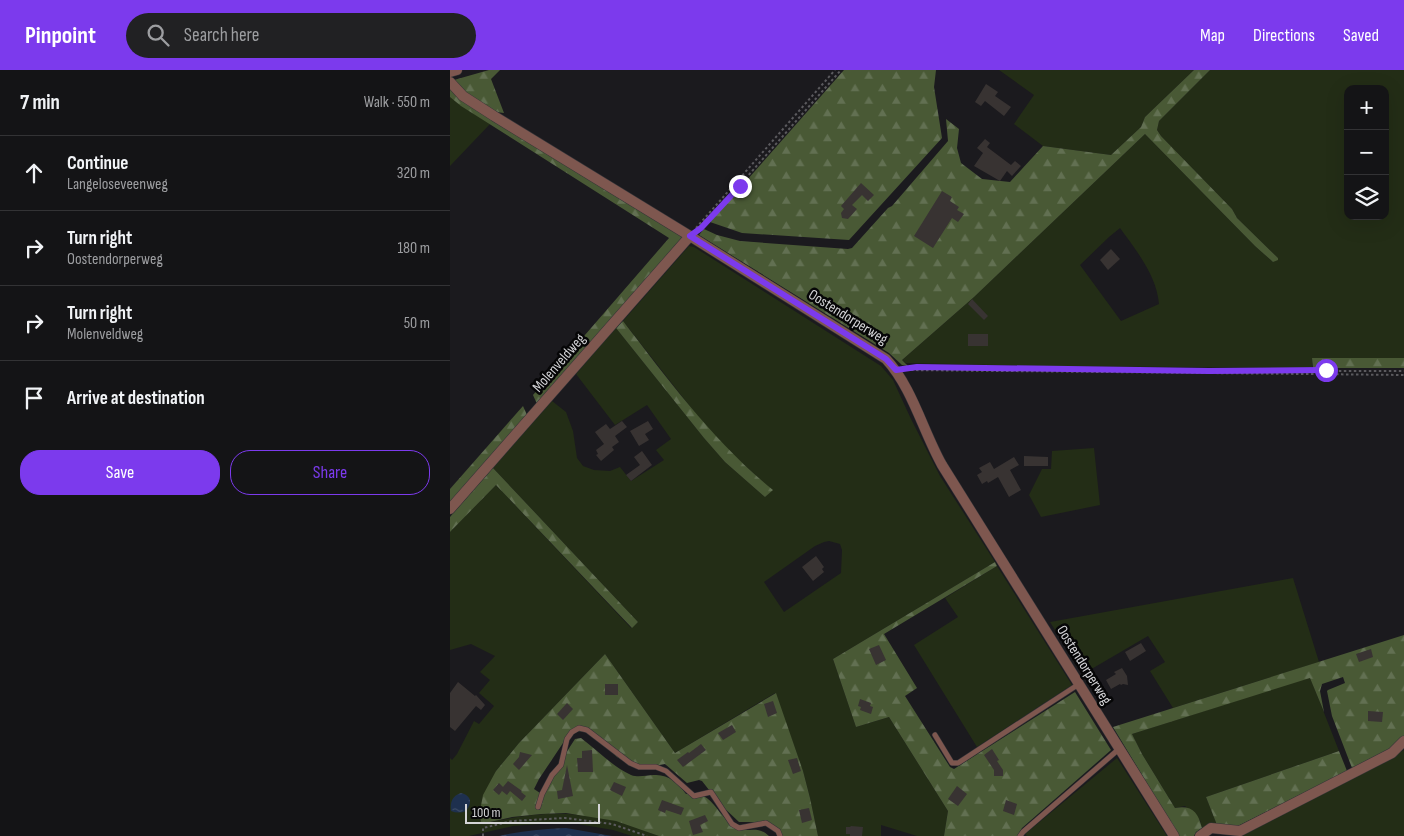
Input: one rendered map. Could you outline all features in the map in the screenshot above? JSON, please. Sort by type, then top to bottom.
[{"type":"street","points":[[450,72],[457,70]]},
{"type":"street","name":"Oostendorperweg","points":[[450,82],[463,96],[494,116],[886,359],[902,378],[942,465],[1174,836]]},
{"type":"street","name":"Molenveldweg","points":[[450,509],[690,236]]},
{"type":"street","points":[[1200,836],[1211,828],[1240,830],[1392,753],[1404,741]]},
{"type":"lane","points":[[935,735],[952,763],[958,763],[1079,684]]},
{"type":"lane","points":[[538,807],[542,794],[552,775],[561,765],[567,739],[572,732],[579,728],[587,730],[630,763],[639,767],[656,768],[666,771],[694,796],[711,792],[732,824],[739,828],[766,823],[778,831],[780,836]]},
{"type":"lane","points":[[1020,836],[1120,749]]},
{"type":"path","points":[[690,236],[835,70]]},
{"type":"path","points":[[690,236],[704,225],[841,70]]},
{"type":"path","points":[[896,370],[917,367],[1209,371],[1404,371]]},
{"type":"path","points":[[896,370],[1404,375]]},
{"type":"path","points":[[483,836],[482,828],[512,821],[565,818],[612,824],[647,836]]},
{"type":"green space","points":[[489,70],[500,70],[491,79],[504,113],[482,106],[454,80]]},
{"type":"green space","points":[[844,70],[936,70],[934,87],[942,138],[849,240],[742,233],[710,222]]},
{"type":"green space","points":[[999,70],[1194,70],[1145,117],[1141,127],[1111,155],[1043,146],[1014,124],[1034,95]]},
{"type":"green space","points":[[1194,70],[1210,70],[1159,121],[1157,130],[1278,260],[1273,262],[1255,246],[1145,134],[974,297],[902,360],[908,366],[902,365],[889,353],[699,235],[704,229],[717,235],[740,241],[852,248],[888,208],[892,206],[948,141],[946,119],[959,129],[957,148],[961,163],[982,179],[1010,182],[1043,146],[1111,155],[1141,127],[1145,117]]},
{"type":"green space","points":[[1210,70],[1404,70],[1404,358],[1312,358],[1312,368],[1040,366],[906,363],[902,360],[974,297],[1145,134],[1255,246],[1273,262],[1278,258],[1237,218],[1232,209],[1157,130],[1159,121]],"holes":[[[1120,228],[1150,273],[1159,304],[1121,321],[1080,265]]]},
{"type":"green space","points":[[450,86],[683,237],[537,404],[533,395],[669,238],[461,106],[450,97]]},
{"type":"green space","points":[[450,97],[490,124],[450,166]]},
{"type":"green space","points":[[689,246],[694,247],[881,366],[893,380],[940,476],[995,562],[833,659],[856,727],[889,717],[948,811],[944,836],[917,836],[881,825],[881,836],[818,836],[803,771],[775,693],[675,753],[605,654],[519,743],[496,771],[482,824],[532,815],[581,815],[621,822],[659,836],[632,836],[613,830],[566,822],[513,826],[469,836],[450,836],[450,758],[452,760],[457,754],[474,721],[479,724],[494,706],[479,693],[490,680],[480,672],[495,656],[471,644],[450,650],[450,532],[496,485],[631,628],[638,622],[493,468],[552,401],[566,412],[573,431],[577,458],[583,466],[594,470],[610,471],[620,467],[631,481],[664,460],[656,450],[671,439],[647,405],[615,425],[576,374],[616,328],[725,462],[765,497],[772,490],[731,453],[699,418],[623,321]],"holes":[[[829,541],[840,544],[842,550],[841,573],[784,612],[764,582],[815,546]]]},
{"type":"green space","points":[[623,321],[693,410],[731,452],[773,490],[765,497],[725,462],[704,438],[616,328]]},
{"type":"green space","points":[[1312,358],[1404,358],[1404,368],[1313,368]]},
{"type":"green space","points":[[523,406],[527,415],[450,504],[450,489]]},
{"type":"green space","points":[[1094,448],[1100,505],[1041,517],[1029,495],[1042,469],[1051,469],[1052,451]]},
{"type":"green space","points":[[493,468],[638,622],[632,628],[496,485],[450,532],[450,517]]},
{"type":"green space","points":[[995,562],[997,566],[884,634],[917,688],[905,696],[950,767],[954,769],[1075,692],[1111,750],[1022,828],[1017,836],[944,836],[948,811],[889,717],[856,727],[833,659]]},
{"type":"green space","points":[[997,566],[1072,685],[977,747],[914,645],[958,617],[945,598]]},
{"type":"green space","points":[[1293,578],[1319,662],[1173,708],[1150,671],[1165,662],[1148,636],[1083,674],[1050,622]]},
{"type":"green space","points":[[1404,635],[1404,737],[1395,746],[1352,768],[1332,716],[1327,691],[1345,683],[1343,677],[1322,684],[1320,691],[1324,712],[1310,678],[1132,734],[1175,808],[1190,809],[1196,814],[1202,828],[1194,836],[1179,836],[1113,727]]},
{"type":"green space","points":[[605,654],[675,753],[776,693],[803,771],[818,836],[778,836],[766,825],[739,822],[720,804],[702,781],[687,783],[665,764],[637,769],[617,757],[596,738],[585,732],[577,731],[567,737],[539,779],[534,789],[540,793],[575,739],[581,738],[624,772],[637,776],[664,776],[680,786],[686,794],[700,795],[708,799],[735,828],[739,830],[756,830],[764,832],[769,836],[659,836],[616,821],[566,813],[512,817],[481,824],[480,811],[483,795],[496,771],[519,743]]},
{"type":"green space","points":[[1310,677],[1339,751],[1206,797],[1217,825],[1202,828],[1200,820],[1185,806],[1175,808],[1132,734]]},
{"type":"green space","points":[[1404,750],[1404,836],[1237,836]]},
{"type":"green space","points":[[1339,751],[1347,771],[1238,826],[1217,825],[1206,797]]},
{"type":"green space","points":[[1117,758],[1167,836],[1027,836],[1025,834]]},
{"type":"water","points":[[461,793],[465,794],[470,800],[468,808],[462,812],[451,811],[452,800]]},
{"type":"water","points":[[566,828],[612,836],[499,836],[532,830]]},
{"type":"building","points":[[986,84],[998,92],[995,96],[1011,107],[1004,116],[985,101],[981,106],[975,102]]},
{"type":"building","points":[[985,139],[990,143],[987,147],[1011,165],[1015,161],[1021,166],[1012,176],[1007,171],[1000,181],[974,166],[983,153],[977,148]]},
{"type":"building","points":[[861,183],[874,195],[868,201],[862,195],[852,205],[857,209],[848,219],[842,218],[841,213],[844,209],[841,206]]},
{"type":"building","points":[[942,191],[952,197],[950,201],[959,207],[957,210],[964,214],[958,222],[952,218],[933,248],[914,236]]},
{"type":"building","points":[[1111,249],[1120,259],[1108,270],[1100,260]]},
{"type":"building","points":[[972,299],[988,316],[984,320],[968,304]]},
{"type":"building","points":[[968,334],[988,334],[988,346],[968,346]]},
{"type":"building","points":[[622,421],[627,427],[615,436],[619,442],[612,447],[614,450],[601,461],[596,455],[598,454],[596,450],[604,444],[595,432],[606,424],[610,429]]},
{"type":"building","points":[[648,421],[653,429],[645,434],[649,440],[639,446],[630,431]]},
{"type":"building","points":[[642,451],[652,465],[631,481],[626,475],[640,465],[634,457]]},
{"type":"building","points":[[1024,456],[1048,457],[1048,466],[1024,466]]},
{"type":"building","points":[[1014,457],[1019,465],[1010,470],[1021,490],[1009,497],[998,477],[982,484],[977,475],[982,472],[979,468],[990,462],[994,469]]},
{"type":"building","points":[[816,556],[824,567],[822,569],[824,572],[813,581],[802,567]]},
{"type":"building","points":[[1141,643],[1146,651],[1130,661],[1125,652]]},
{"type":"building","points":[[879,645],[886,660],[876,665],[869,649]]},
{"type":"building","points":[[1371,649],[1373,657],[1359,662],[1356,654]]},
{"type":"building","points":[[1122,668],[1127,676],[1128,685],[1120,684],[1111,689],[1106,680],[1116,674],[1114,672]]},
{"type":"building","points":[[458,682],[476,695],[485,705],[481,710],[476,706],[455,731],[450,727],[450,693]]},
{"type":"building","points":[[605,684],[618,684],[618,695],[605,695]]},
{"type":"building","points":[[860,699],[871,703],[870,706],[873,707],[871,714],[860,710],[861,707],[858,706]]},
{"type":"building","points":[[773,701],[777,713],[768,717],[764,704]]},
{"type":"building","points":[[567,703],[573,709],[563,720],[557,714]]},
{"type":"building","points":[[1368,711],[1383,712],[1382,722],[1368,721]]},
{"type":"building","points":[[732,725],[736,732],[723,740],[718,733]]},
{"type":"building","points":[[701,744],[706,750],[683,767],[677,760]]},
{"type":"building","points":[[992,749],[999,760],[997,761],[1003,770],[1003,776],[994,776],[994,770],[984,755]]},
{"type":"building","points":[[592,750],[593,772],[578,772],[577,758],[582,758],[582,751]]},
{"type":"building","points":[[520,752],[532,755],[519,770],[513,764],[519,757]]},
{"type":"building","points":[[797,758],[801,771],[793,774],[788,760]]},
{"type":"building","points":[[567,765],[573,796],[558,799],[557,791],[562,790]]},
{"type":"building","points":[[508,781],[526,796],[522,801],[510,791],[507,795],[502,791],[499,795],[493,790],[499,783],[503,787]]},
{"type":"building","points":[[614,782],[626,787],[622,796],[610,790]]},
{"type":"building","points":[[957,786],[967,794],[958,806],[948,799]]},
{"type":"building","points":[[662,800],[684,808],[681,815],[666,810],[665,813],[658,810]]},
{"type":"building","points":[[1006,800],[1017,804],[1014,815],[1003,811]]},
{"type":"building","points":[[809,808],[812,820],[802,823],[799,810]]},
{"type":"building","points":[[705,815],[708,821],[700,825],[703,832],[693,835],[689,821]]},
{"type":"building","points":[[846,827],[863,827],[862,836],[846,834]]},
{"type":"route","points":[[740,186],[701,228],[690,236],[886,359],[896,370],[917,367],[1209,371],[1326,370]]}]
